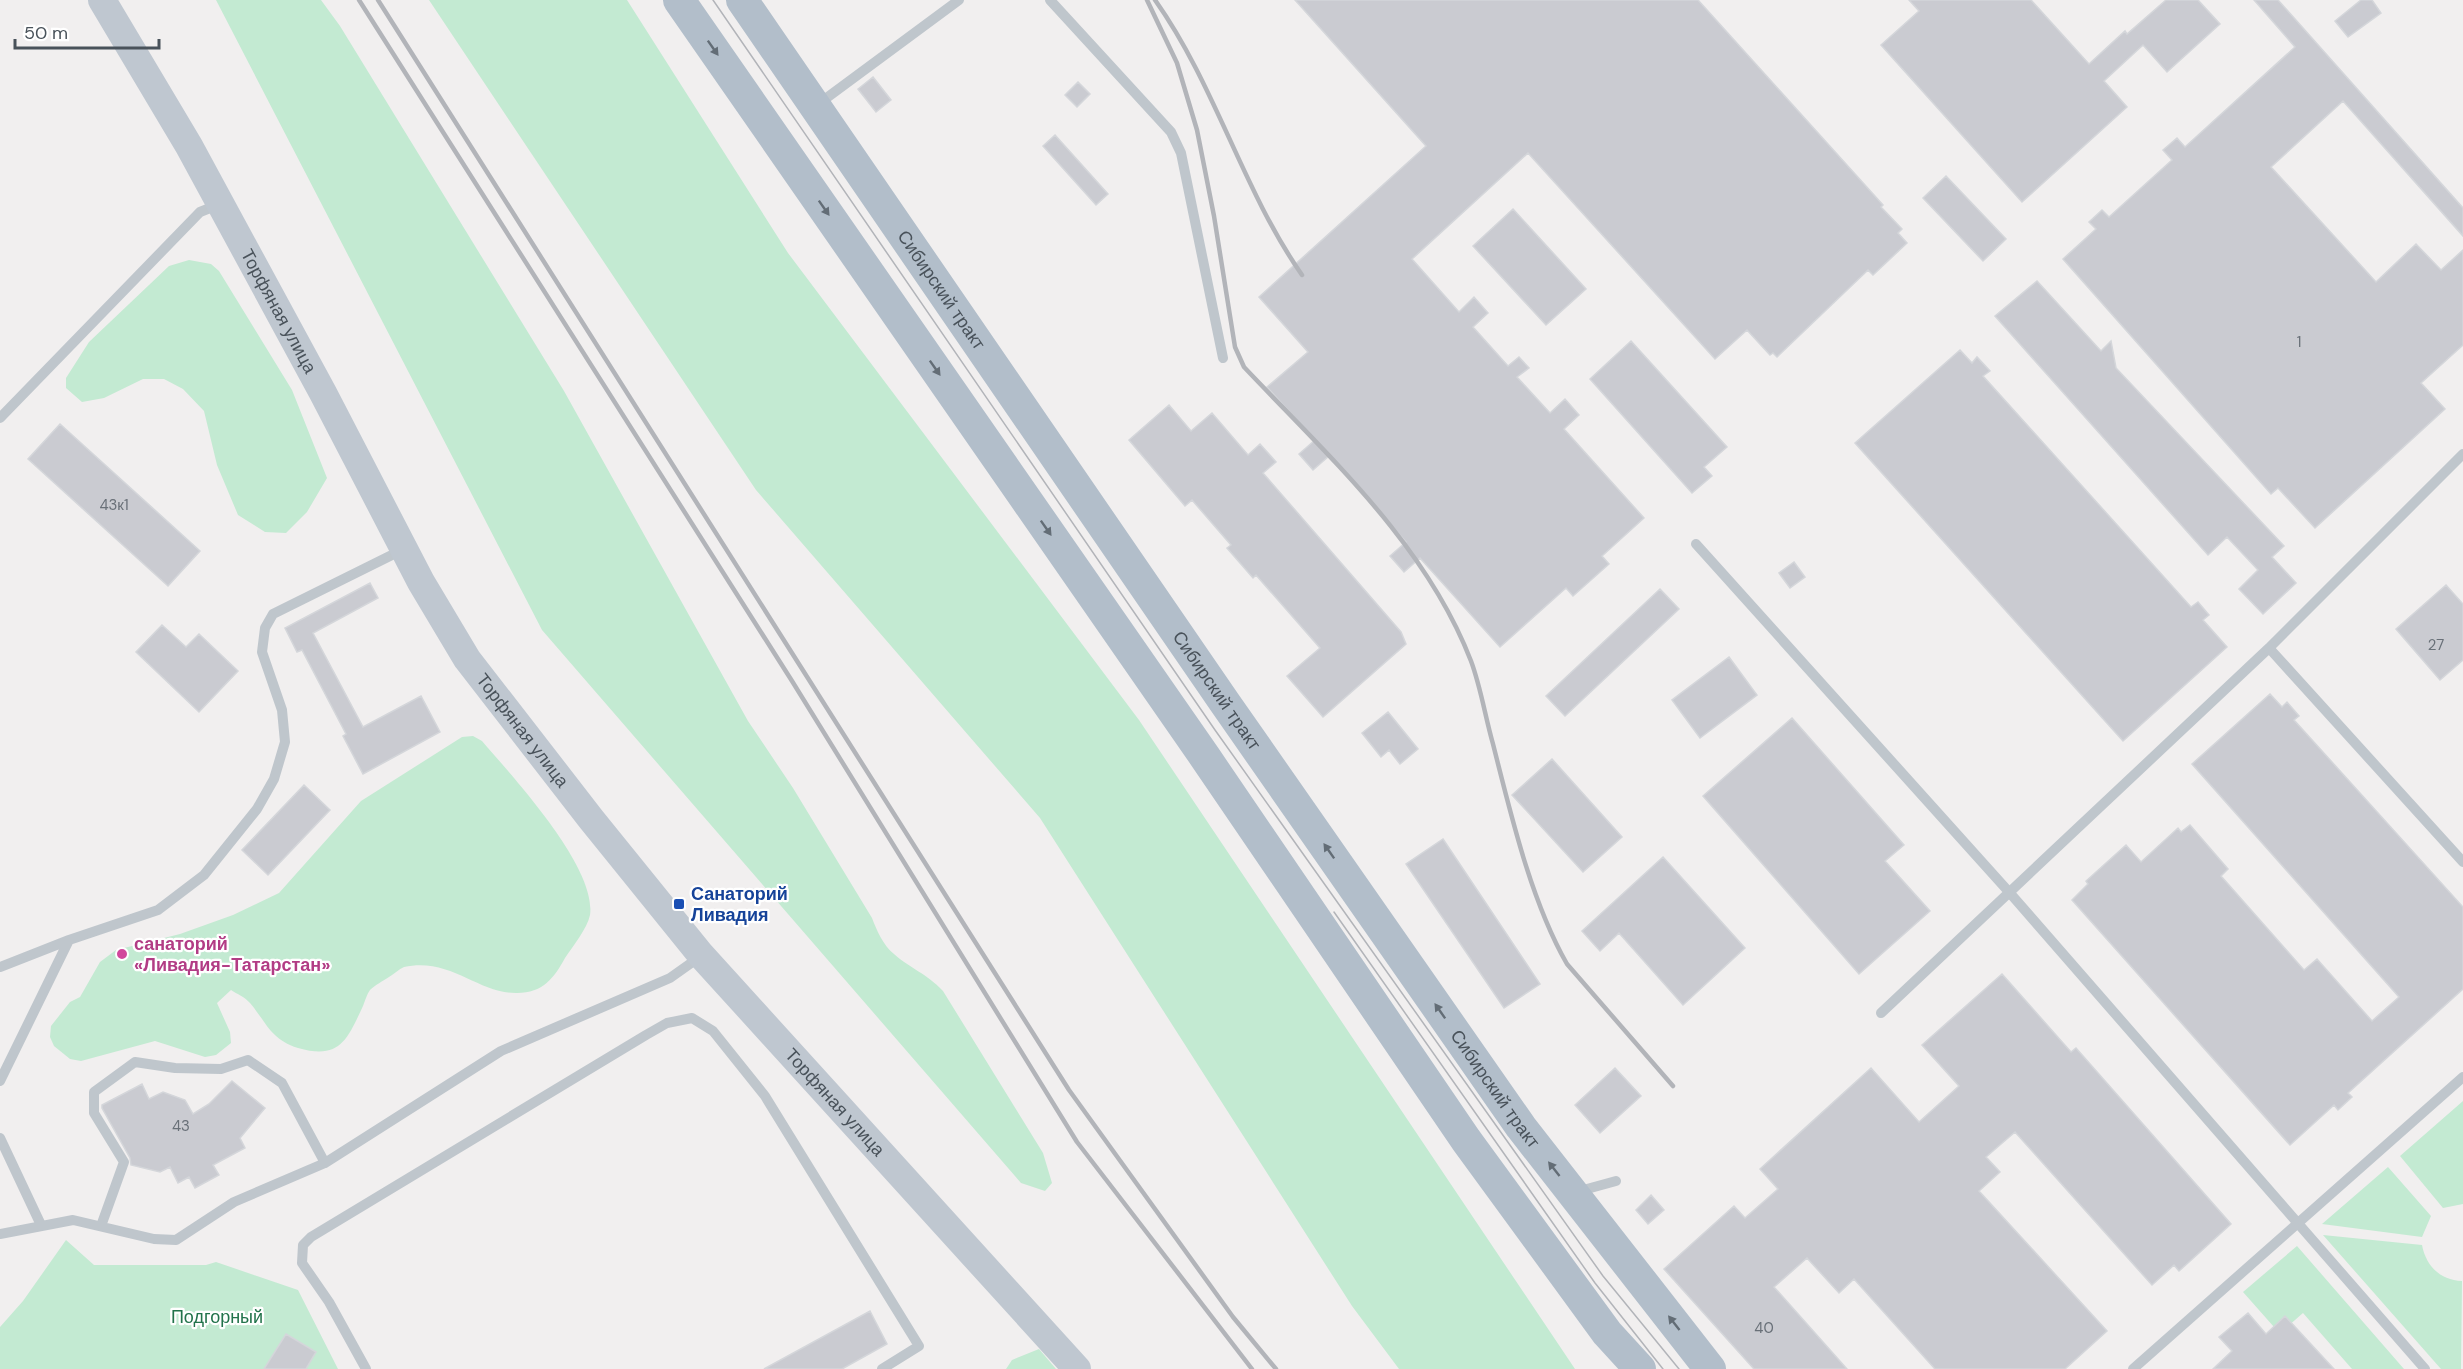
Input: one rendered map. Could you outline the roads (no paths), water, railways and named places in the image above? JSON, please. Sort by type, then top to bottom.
[{"type":"main road","points":[[679,0],[1205,757],[1466,1140],[1607,1333],[1640,1369]]},
{"type":"main road","name":"Сибирский тракт","points":[[741,0],[1521,1127],[1710,1369]]},
{"type":"street","name":"Торфяная улица","points":[[102,0],[189,146],[323,393],[404,549],[467,659],[591,819],[701,955],[1077,1369]]},
{"type":"lane","points":[[815,107],[959,0]]},
{"type":"lane","points":[[1050,0],[1171,132],[1181,153],[1222,358]]},
{"type":"lane","points":[[0,418],[200,212],[220,203]]},
{"type":"lane","points":[[1881,1012],[2269,648],[2463,454]]},
{"type":"lane","points":[[1696,544],[2008,892],[2425,1369]]},
{"type":"lane","points":[[0,967],[69,940],[158,910],[204,875],[257,809],[274,779],[285,742],[282,710],[262,652],[265,628],[273,614],[404,549]]},
{"type":"lane","points":[[2269,648],[2463,862]]},
{"type":"lane","points":[[0,1081],[69,940]]},
{"type":"lane","points":[[0,1234],[73,1220],[154,1239],[176,1240],[234,1202],[325,1163],[501,1051],[670,978],[701,955]]},
{"type":"lane","points":[[366,1369],[329,1302],[302,1263],[303,1245],[311,1237],[660,1027],[667,1023],[692,1018],[713,1031],[765,1096],[919,1346],[882,1369]]},
{"type":"lane","points":[[101,1226],[124,1162],[94,1113],[94,1092],[135,1062],[175,1068],[221,1069],[248,1060],[282,1083],[325,1163]]},
{"type":"lane","points":[[2133,1369],[2463,1077]]},
{"type":"lane","points":[[0,1138],[41,1225]]},
{"type":"lane","points":[[1573,1193],[1616,1181]]},
{"type":"tram line","points":[[713,0],[1215,730],[1603,1276],[1679,1369]]},
{"type":"tram line","points":[[1334,912],[1595,1283],[1663,1369]]},
{"type":"railway","points":[[359,0],[792,681],[1077,1142],[1252,1369]]},
{"type":"railway","points":[[378,0],[1069,1090],[1233,1317],[1276,1369]]},
{"type":"railway","points":[[1147,0],[1177,63],[1197,130],[1214,216],[1235,347],[1244,367],[1341,468],[1402,540],[1452,618],[1478,681],[1523,857],[1554,939],[1567,964],[1673,1086]]},
{"type":"railway","points":[[1155,0],[1195,67],[1262,208],[1302,275]]},
{"type":"place","name":"Санаторий Ливадия","points":[[679,904]]},
{"type":"place","name":"санаторий «Ливадия-Татарстан»","points":[[122,954]]},
{"type":"park label","name":"Подгорный","points":[[217,1317]]}]
